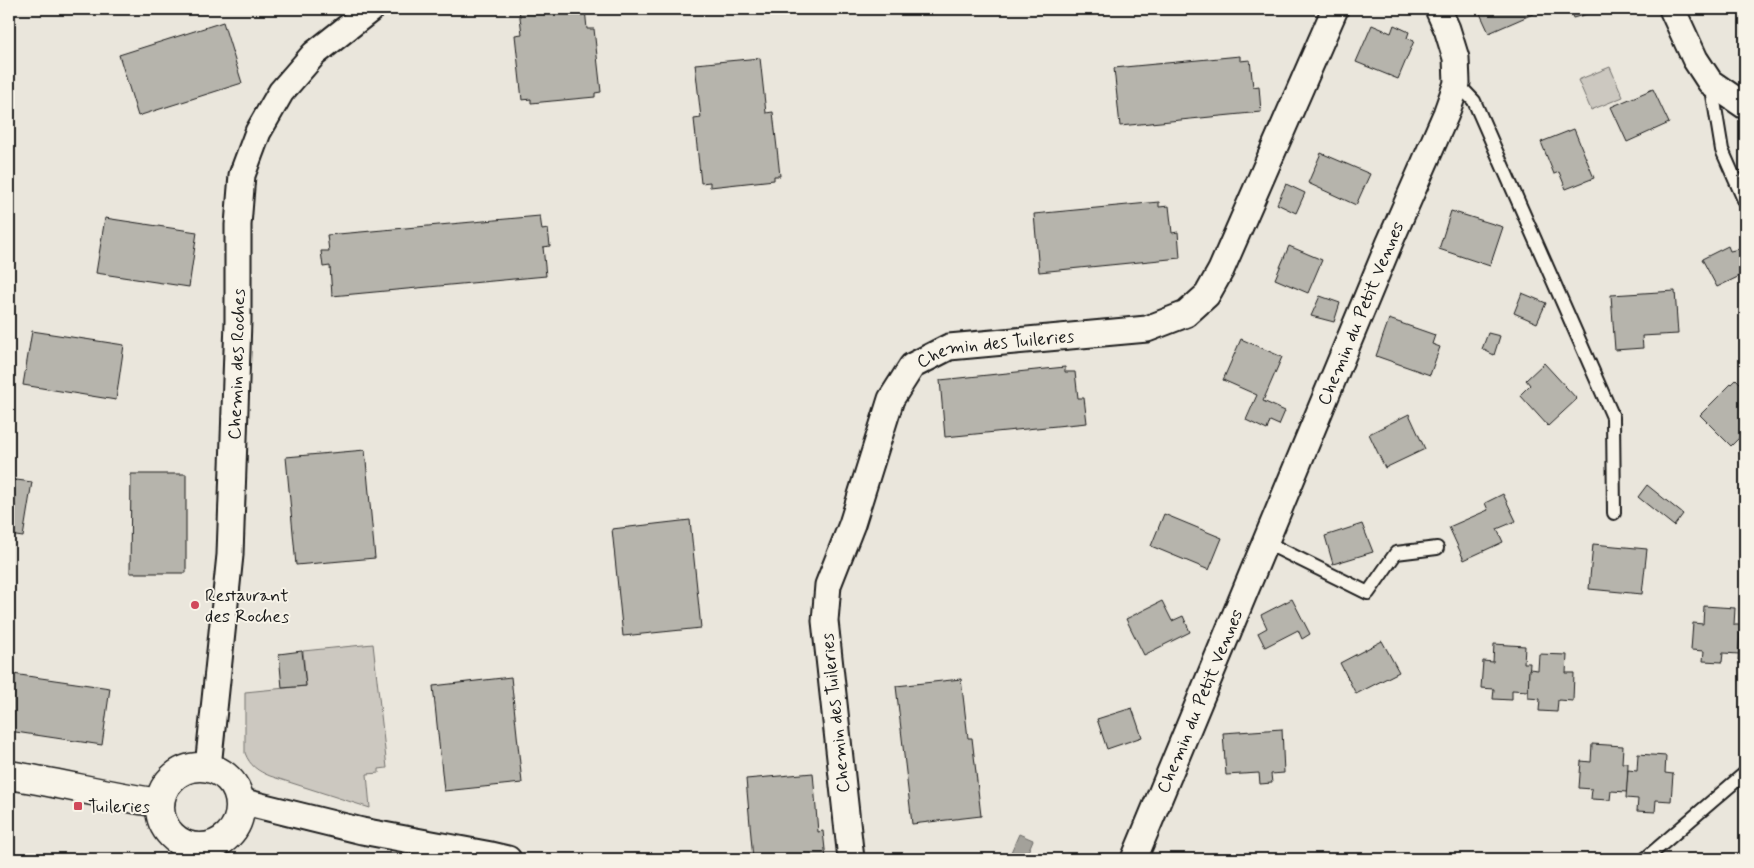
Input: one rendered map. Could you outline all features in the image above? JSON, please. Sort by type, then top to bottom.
[{"type":"street","name":"Chemin des Roches","points":[[208,768],[230,555],[238,321],[238,225],[242,175],[258,132],[281,92],[314,54],[371,9]]},
{"type":"street","name":"Chemin des Tuileries","points":[[851,859],[825,622],[828,584],[852,524],[891,399],[912,366],[949,347],[1147,329],[1186,314],[1207,295],[1220,270],[1335,9]]},
{"type":"street","name":"Chemin du Petit Vennes","points":[[1134,859],[1264,542],[1389,244],[1446,114],[1457,83],[1456,58],[1438,9]]},
{"type":"street","points":[[1672,9],[1695,58],[1710,82],[1745,106]]},
{"type":"street","points":[[194,767],[208,768],[220,772],[230,779],[237,789],[240,801],[241,814],[229,836],[219,844],[195,853],[172,836],[165,827],[161,815],[160,803],[164,790],[176,776],[194,767]]},
{"type":"street","points":[[9,775],[124,798],[160,803]]},
{"type":"street","points":[[240,801],[362,831],[508,859]]},
{"type":"lane","points":[[1710,82],[1722,150],[1745,202]]},
{"type":"lane","points":[[1457,83],[1474,101],[1613,417],[1614,513]]},
{"type":"lane","points":[[1264,542],[1368,593],[1396,553],[1438,548]]},
{"type":"lane","points":[[1645,859],[1745,773]]},
{"type":"shaded area","points":[[1610,67],[1623,97],[1591,110],[1578,80]]},
{"type":"shaded area","points":[[373,644],[387,768],[379,769],[379,773],[367,774],[370,808],[270,776],[252,765],[245,753],[245,692],[306,686],[303,651]]},
{"type":"shaded area","points":[[1019,834],[1033,840],[1025,859],[1008,859]]},
{"type":"building","points":[[519,9],[585,9],[587,29],[594,29],[601,92],[595,93],[595,97],[531,103],[531,99],[522,100],[515,35],[522,34]]},
{"type":"building","points":[[1478,9],[1533,9],[1535,13],[1489,33]]},
{"type":"building","points":[[1570,9],[1605,9],[1573,18]]},
{"type":"building","points":[[223,22],[242,83],[138,116],[119,55]]},
{"type":"building","points":[[1372,25],[1391,33],[1394,25],[1409,32],[1407,38],[1414,41],[1398,79],[1356,62]]},
{"type":"building","points":[[1741,48],[1745,48],[1745,70],[1742,70]]},
{"type":"building","points":[[1240,56],[1240,61],[1250,60],[1253,87],[1259,86],[1261,112],[1120,126],[1114,68]]},
{"type":"building","points":[[760,58],[766,113],[773,112],[780,176],[774,176],[774,180],[710,187],[710,182],[701,183],[694,119],[701,118],[695,64]]},
{"type":"building","points":[[1653,89],[1669,123],[1627,142],[1611,107]]},
{"type":"building","points":[[1574,129],[1594,178],[1566,189],[1559,172],[1554,174],[1541,142]]},
{"type":"building","points":[[1321,153],[1370,174],[1356,205],[1308,183]]},
{"type":"building","points":[[1286,184],[1305,193],[1296,213],[1277,204]]},
{"type":"building","points":[[1159,202],[1159,207],[1169,206],[1172,233],[1178,232],[1180,258],[1039,272],[1034,214]]},
{"type":"building","points":[[1451,211],[1503,227],[1490,266],[1439,249]]},
{"type":"building","points":[[540,216],[542,230],[548,229],[550,246],[543,247],[546,276],[332,296],[330,266],[323,267],[321,251],[329,251],[327,235]]},
{"type":"building","points":[[105,218],[197,232],[189,287],[96,273]]},
{"type":"building","points":[[1289,246],[1322,260],[1308,293],[1275,279]]},
{"type":"building","points":[[1728,246],[1730,251],[1744,248],[1745,269],[1741,270],[1742,275],[1717,287],[1702,259]]},
{"type":"building","points":[[1675,291],[1678,334],[1642,336],[1643,348],[1615,350],[1611,295]]},
{"type":"building","points":[[1522,293],[1546,303],[1537,323],[1514,313]]},
{"type":"building","points":[[1320,296],[1340,303],[1334,322],[1311,316]]},
{"type":"building","points":[[1389,319],[1435,335],[1432,344],[1440,347],[1430,375],[1376,356]]},
{"type":"building","points":[[32,331],[124,345],[116,400],[23,385]]},
{"type":"building","points":[[1488,333],[1500,336],[1494,355],[1482,349]]},
{"type":"building","points":[[1241,339],[1282,357],[1263,401],[1285,411],[1279,425],[1270,421],[1267,430],[1246,420],[1257,395],[1223,380]]},
{"type":"building","points":[[1544,363],[1577,399],[1548,426],[1520,395],[1530,385],[1526,380]]},
{"type":"building","points":[[1065,367],[1065,372],[1075,372],[1078,398],[1084,398],[1087,423],[945,437],[940,380]]},
{"type":"building","points":[[1736,379],[1745,388],[1745,432],[1731,446],[1700,415]]},
{"type":"building","points":[[1409,414],[1425,449],[1385,468],[1369,434]]},
{"type":"building","points":[[365,450],[375,558],[296,565],[286,457]]},
{"type":"building","points":[[131,474],[186,474],[186,573],[130,573]]},
{"type":"building","points":[[9,479],[32,482],[23,537],[9,535]]},
{"type":"building","points":[[1647,485],[1683,514],[1674,526],[1638,497]]},
{"type":"building","points":[[1503,494],[1516,521],[1497,529],[1503,542],[1464,560],[1449,527],[1488,510],[1485,503]]},
{"type":"building","points":[[1164,514],[1222,538],[1209,570],[1151,546]]},
{"type":"building","points":[[690,520],[701,628],[623,636],[612,529]]},
{"type":"building","points":[[1362,524],[1373,552],[1333,564],[1325,536]]},
{"type":"building","points":[[1593,544],[1647,549],[1642,594],[1589,589]]},
{"type":"building","points":[[1292,599],[1310,634],[1302,639],[1298,630],[1265,647],[1258,633],[1267,628],[1261,615]]},
{"type":"building","points":[[1162,601],[1172,621],[1183,616],[1190,632],[1144,655],[1126,619]]},
{"type":"building","points":[[1704,606],[1735,608],[1734,625],[1740,625],[1739,654],[1723,653],[1722,662],[1703,661],[1704,651],[1691,650],[1693,623],[1703,624]]},
{"type":"building","points":[[1740,632],[1745,632],[1745,661],[1738,660]]},
{"type":"building","points":[[1382,641],[1399,672],[1356,694],[1340,663]]},
{"type":"building","points":[[1494,644],[1525,646],[1524,663],[1530,663],[1528,691],[1512,690],[1512,700],[1493,699],[1494,689],[1481,688],[1483,661],[1493,662]]},
{"type":"building","points":[[302,651],[306,686],[282,688],[279,654]]},
{"type":"building","points":[[1539,654],[1567,655],[1566,673],[1574,673],[1573,701],[1558,700],[1557,712],[1539,711],[1540,699],[1528,698],[1529,669],[1538,670]]},
{"type":"building","points":[[13,674],[110,688],[102,745],[9,731],[9,703]]},
{"type":"building","points":[[511,677],[522,783],[444,791],[433,686]]},
{"type":"building","points":[[961,679],[968,738],[972,738],[981,816],[912,824],[896,686]]},
{"type":"building","points":[[1132,708],[1142,737],[1107,749],[1097,719]]},
{"type":"building","points":[[1282,729],[1284,773],[1271,774],[1272,783],[1260,784],[1259,773],[1226,775],[1223,733]]},
{"type":"building","points":[[1592,744],[1623,746],[1622,763],[1628,763],[1627,792],[1611,791],[1610,800],[1591,799],[1592,789],[1579,788],[1581,761],[1591,762]]},
{"type":"building","points":[[1638,754],[1666,756],[1665,773],[1673,774],[1671,801],[1656,800],[1655,812],[1637,811],[1638,799],[1626,798],[1628,770],[1637,771]]},
{"type":"building","points":[[813,773],[818,832],[823,831],[826,859],[753,859],[746,779]]},
{"type":"building","points":[[79,853],[117,859],[78,859]]},
{"type":"place","name":"Restaurant des Roches","points":[[195,605]]},
{"type":"place","name":"Tuileries","points":[[78,806]]}]
